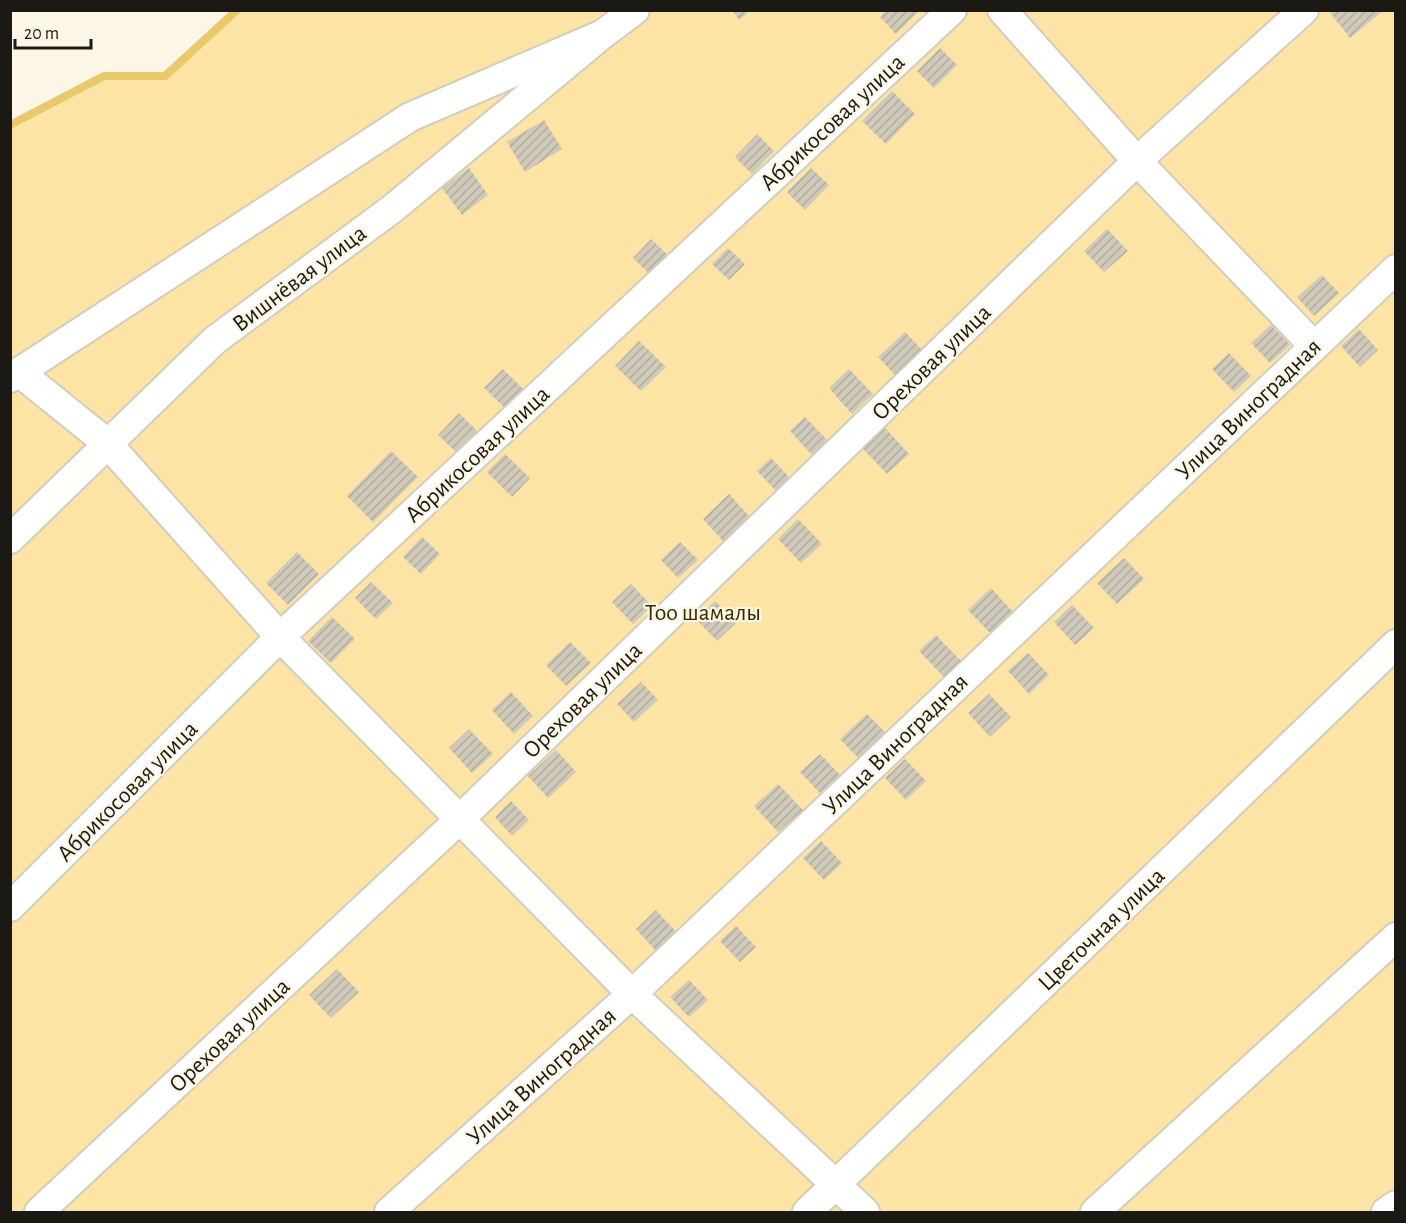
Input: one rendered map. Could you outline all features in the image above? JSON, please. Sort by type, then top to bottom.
[{"type":"street","points":[[635,10],[603,34],[410,117],[15,375],[107,443],[280,637],[461,818],[632,994],[865,1212]]},
{"type":"street","name":"Абрикосовая улица","points":[[10,907],[280,637],[952,10]]},
{"type":"street","points":[[1002,10],[1137,161],[1314,346]]},
{"type":"street","name":"Ореховая улица","points":[[39,1212],[461,818],[1137,161],[1304,10]]},
{"type":"street","name":"Вишнёвая улица","points":[[10,539],[215,340],[392,209],[603,34]]},
{"type":"street","name":"Улица Виноградная","points":[[389,1212],[632,994],[1395,269]]},
{"type":"street","name":"Цветочная улица","points":[[807,1212],[1395,644]]},
{"type":"street","points":[[1095,1212],[1395,937]]},
{"type":"street","points":[[1386,1212],[1395,1204]]},
{"type":"green space","name":"Тоо шамалы","points":[[237,11],[1395,11],[1395,1212],[11,1212],[11,125],[104,76],[165,76]]},
{"type":"building","points":[[732,10],[751,10],[739,20]]},
{"type":"building","points":[[886,10],[920,10],[896,34],[880,17]]},
{"type":"building","points":[[1328,10],[1384,10],[1350,38]]},
{"type":"building","points":[[940,48],[957,65],[934,88],[917,71]]},
{"type":"building","points":[[892,91],[915,114],[886,144],[862,121]]},
{"type":"building","points":[[544,120],[562,149],[525,172],[507,142]]},
{"type":"building","points":[[757,134],[774,151],[752,174],[735,157]]},
{"type":"building","points":[[469,168],[488,195],[462,215],[442,188]]},
{"type":"building","points":[[811,168],[829,185],[805,210],[787,192]]},
{"type":"building","points":[[1107,229],[1128,251],[1104,272],[1084,251]]},
{"type":"building","points":[[651,239],[670,257],[652,276],[633,258]]},
{"type":"building","points":[[728,248],[745,264],[729,280],[712,264]]},
{"type":"building","points":[[1322,275],[1339,293],[1314,316],[1297,297]]},
{"type":"building","points":[[1271,325],[1290,345],[1270,363],[1251,343]]},
{"type":"building","points":[[1359,329],[1378,350],[1360,367],[1341,346]]},
{"type":"building","points":[[905,332],[923,351],[896,376],[878,357]]},
{"type":"building","points":[[639,341],[666,367],[641,391],[615,366]]},
{"type":"building","points":[[1229,353],[1251,376],[1234,392],[1212,369]]},
{"type":"building","points":[[503,369],[526,392],[508,411],[484,388]]},
{"type":"building","points":[[849,369],[873,394],[852,414],[829,388]]},
{"type":"building","points":[[459,413],[477,431],[456,452],[438,435]]},
{"type":"building","points":[[805,417],[828,441],[812,455],[790,431]]},
{"type":"building","points":[[885,428],[909,454],[887,474],[863,449]]},
{"type":"building","points":[[391,451],[418,477],[373,522],[347,496]]},
{"type":"building","points":[[505,454],[530,478],[512,497],[487,472]]},
{"type":"building","points":[[771,458],[790,478],[776,491],[757,471]]},
{"type":"building","points":[[729,494],[750,517],[724,542],[703,519]]},
{"type":"building","points":[[798,519],[822,544],[801,563],[778,539]]},
{"type":"building","points":[[422,537],[440,554],[421,574],[403,557]]},
{"type":"building","points":[[680,542],[698,560],[678,578],[661,560]]},
{"type":"building","points":[[297,552],[319,574],[288,605],[266,583]]},
{"type":"building","points":[[1124,558],[1144,579],[1117,604],[1097,583]]},
{"type":"building","points":[[371,582],[393,603],[376,619],[355,598]]},
{"type":"building","points":[[631,584],[652,606],[633,624],[612,602]]},
{"type":"building","points":[[991,588],[1014,613],[991,634],[968,610]]},
{"type":"building","points":[[715,601],[736,623],[717,641],[696,619]]},
{"type":"building","points":[[1072,605],[1094,628],[1075,645],[1054,622]]},
{"type":"building","points":[[332,617],[355,639],[331,663],[308,641]]},
{"type":"building","points":[[936,635],[961,661],[944,677],[919,651]]},
{"type":"building","points":[[570,642],[591,663],[566,686],[546,665]]},
{"type":"building","points":[[1028,653],[1049,675],[1029,694],[1008,671]]},
{"type":"building","points":[[641,682],[658,700],[634,722],[617,704]]},
{"type":"building","points":[[511,692],[533,716],[514,734],[492,710]]},
{"type":"building","points":[[989,694],[1011,717],[990,737],[968,713]]},
{"type":"building","points":[[867,714],[887,734],[860,760],[840,739]]},
{"type":"building","points":[[469,729],[493,754],[472,773],[449,748]]},
{"type":"building","points":[[556,750],[576,772],[548,798],[528,776]]},
{"type":"building","points":[[820,754],[840,775],[820,793],[800,772]]},
{"type":"building","points":[[905,759],[926,781],[906,800],[885,778]]},
{"type":"building","points":[[778,784],[803,810],[778,832],[754,806]]},
{"type":"building","points":[[511,801],[529,820],[512,836],[495,817]]},
{"type":"building","points":[[821,841],[842,863],[824,880],[803,858]]},
{"type":"building","points":[[656,910],[677,933],[657,952],[636,929]]},
{"type":"building","points":[[736,926],[756,947],[740,962],[720,941]]},
{"type":"building","points":[[337,969],[359,992],[331,1018],[309,995]]},
{"type":"building","points":[[689,980],[708,1000],[689,1017],[670,997]]},
{"type":"waterway","points":[[10,125],[104,76],[165,76],[237,10]]}]
